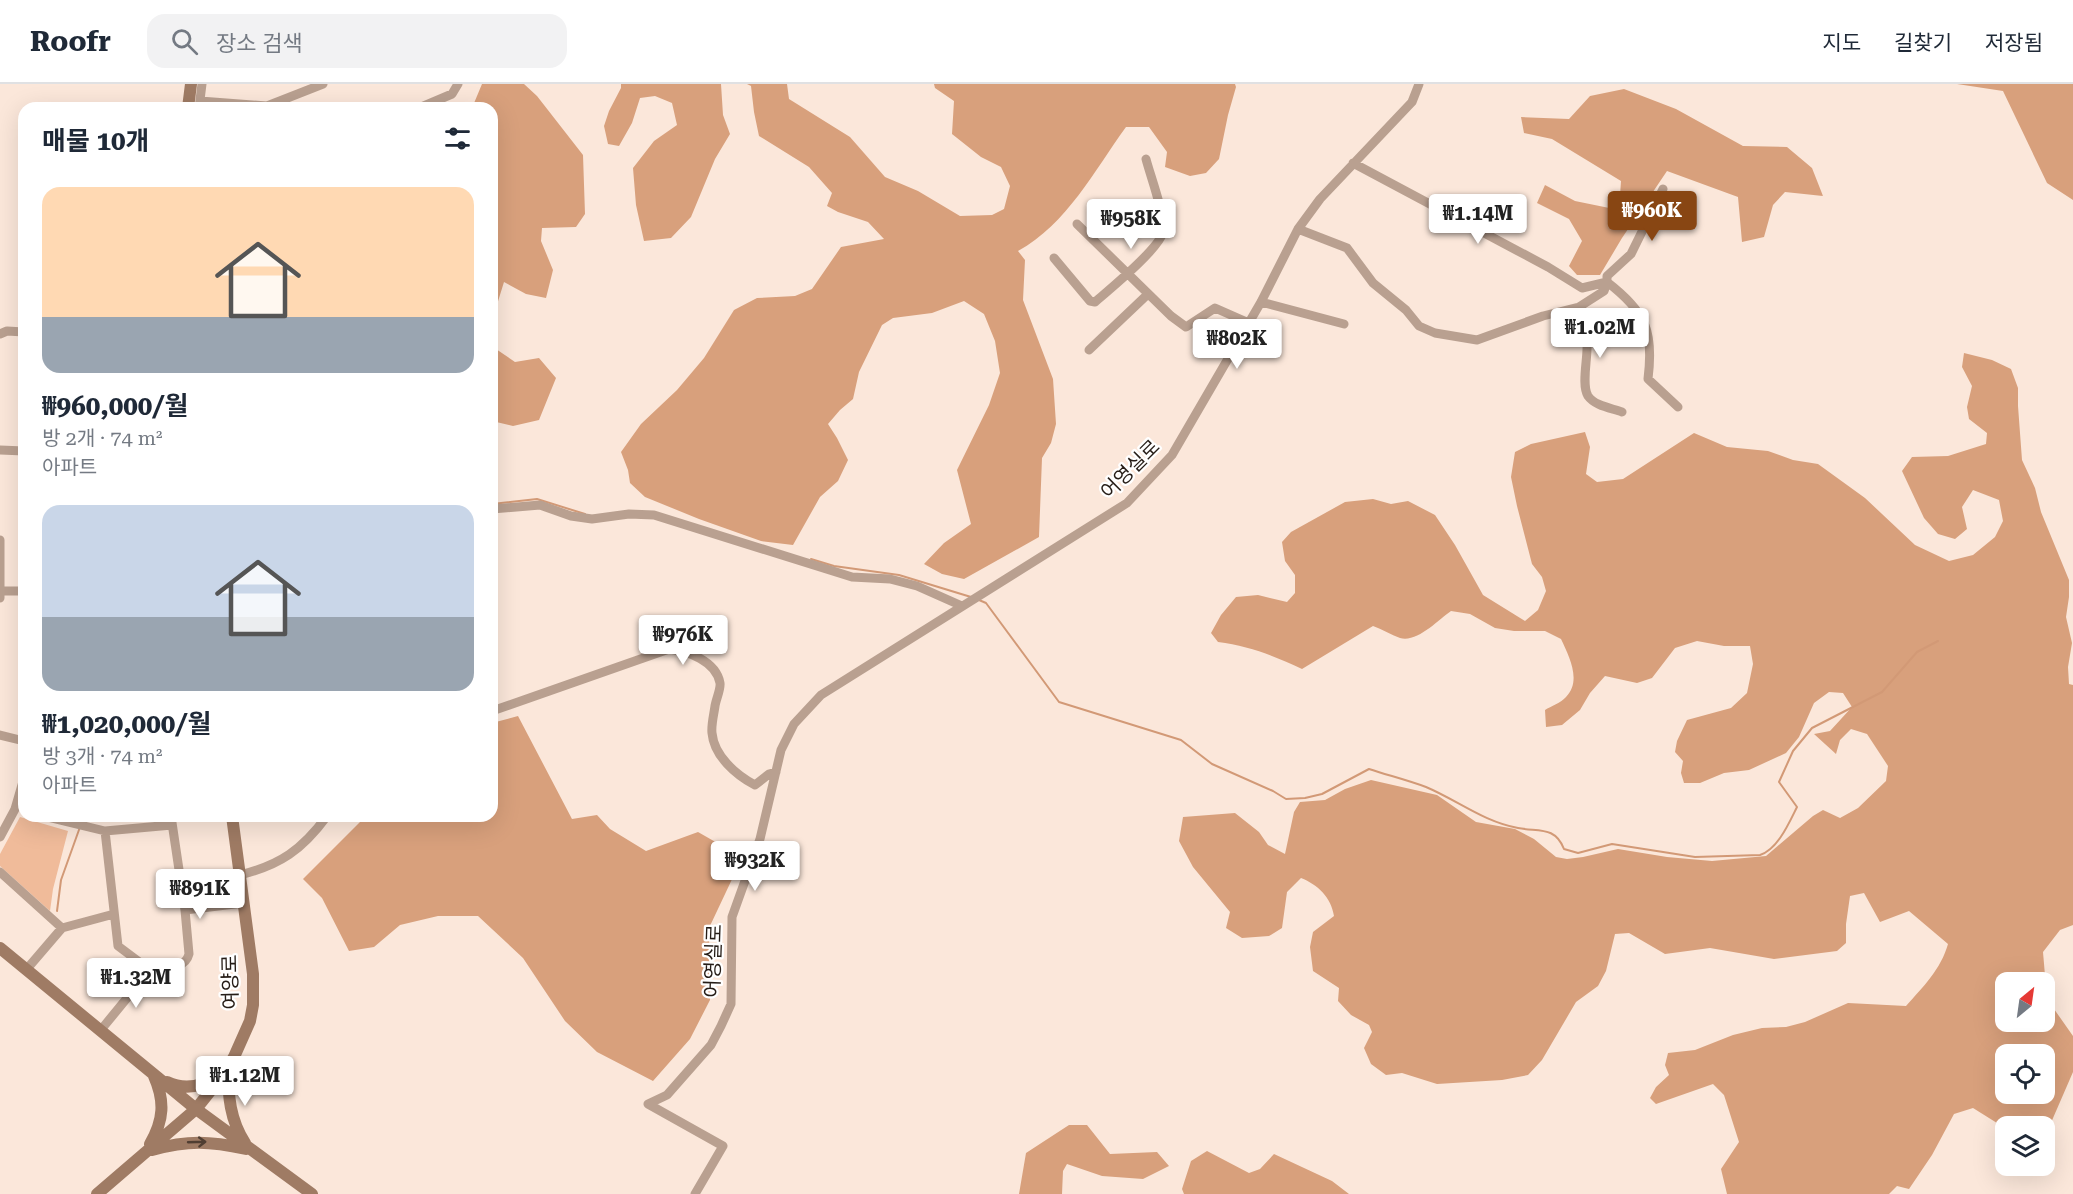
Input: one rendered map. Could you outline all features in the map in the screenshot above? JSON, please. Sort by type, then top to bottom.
[{"type":"street","points":[[189,102],[191,84]]},
{"type":"street","points":[[200,102],[202,84]]},
{"type":"street","points":[[277,102],[323,84]]},
{"type":"street","points":[[433,102],[452,94],[458,84]]},
{"type":"street","name":"어영실로","points":[[695,1194],[723,1146],[648,1104],[667,1095],[711,1045],[731,1004],[732,917],[760,839],[781,750],[794,724],[821,695],[1127,503],[1173,455],[1261,302],[1298,229],[1320,199],[1412,102],[1419,84]]},
{"type":"street","points":[[1054,258],[1090,301],[1095,302],[1158,240],[1163,231],[1162,218],[1146,159]]},
{"type":"street","points":[[1353,163],[1548,267],[1582,288],[1607,282]]},
{"type":"street","points":[[1298,229],[1347,248],[1373,283],[1406,310],[1419,326],[1435,333],[1477,340],[1543,316],[1579,307],[1604,291],[1607,276],[1631,254],[1663,189]]},
{"type":"street","points":[[1077,224],[1171,316],[1186,327],[1215,308],[1249,323]]},
{"type":"street","points":[[1607,282],[1628,298],[1646,325],[1651,352],[1648,379],[1678,407]]},
{"type":"street","points":[[1089,350],[1148,294]]},
{"type":"street","points":[[1261,302],[1344,324]]},
{"type":"street","points":[[1579,307],[1587,344],[1586,387],[1588,396],[1599,405],[1622,412]]},
{"type":"street","points":[[0,334],[7,331],[18,332]]},
{"type":"street","points":[[0,450],[18,451]]},
{"type":"street","points":[[498,508],[540,505],[571,516],[592,519],[629,514],[654,515],[852,577],[890,579],[917,586],[964,604]]},
{"type":"street","points":[[0,540],[1,595],[18,592]]},
{"type":"street","points":[[498,709],[669,649],[680,650],[697,656],[712,668],[720,683],[712,733],[719,752],[730,767],[755,785],[769,774],[776,772]]},
{"type":"street","points":[[0,735],[18,740]]},
{"type":"street","points":[[0,837],[18,813]]},
{"type":"street","points":[[68,822],[105,831],[164,822]]},
{"type":"street","points":[[100,1031],[150,970],[183,965],[187,961],[189,954],[185,910],[171,822]]},
{"type":"street","name":"여양로","points":[[102,1192],[196,1109],[228,1067],[243,1039],[253,1005],[253,974],[233,822]]},
{"type":"street","points":[[240,875],[256,871],[297,851],[323,822]]},
{"type":"street","points":[[105,831],[118,946],[150,970]]},
{"type":"street","points":[[0,873],[62,928]]},
{"type":"street","points":[[185,910],[243,903]]},
{"type":"street","points":[[26,970],[62,928],[114,914]]},
{"type":"street","points":[[0,948],[196,1109],[312,1194]]},
{"type":"street","points":[[153,1074],[172,1084],[192,1087],[211,1081],[228,1067]]},
{"type":"street","points":[[228,1067],[228,1088],[233,1119],[237,1131],[250,1150]]},
{"type":"street","points":[[145,1152],[162,1116],[162,1096],[153,1074]]},
{"type":"street","points":[[145,1152],[195,1141],[250,1150]]},
{"type":"shaded area","points":[[482,84],[524,84],[537,96],[583,155],[585,214],[576,227],[542,228],[541,241],[553,270],[546,298],[526,294],[504,282],[498,301],[498,102],[474,102]]},
{"type":"shaded area","points":[[621,84],[721,84],[723,115],[730,134],[715,159],[691,217],[671,238],[644,241],[636,205],[633,168],[654,141],[677,125],[672,103],[655,96],[640,98],[632,123],[619,146],[608,144],[604,126]]},
{"type":"shaded area","points":[[747,84],[787,84],[789,99],[850,137],[885,177],[918,191],[960,216],[992,215],[1004,209],[1010,186],[1001,167],[981,157],[952,134],[954,101],[935,88],[934,84],[1235,84],[1219,159],[1206,173],[1190,176],[1165,167],[1167,152],[1149,127],[1126,127],[1065,212],[1035,240],[1018,251],[1025,260],[1023,300],[1053,379],[1056,424],[1051,443],[1042,458],[1039,537],[964,579],[942,574],[924,564],[944,543],[971,524],[957,470],[989,405],[1000,373],[995,341],[984,314],[964,301],[932,313],[893,318],[882,325],[859,372],[853,399],[828,424],[848,460],[838,481],[820,497],[793,545],[761,541],[699,519],[645,497],[630,483],[621,452],[641,424],[677,390],[704,358],[734,310],[757,298],[795,296],[812,289],[841,247],[884,239],[868,222],[827,206],[832,193],[809,167],[759,136],[751,86]]},
{"type":"shaded area","points":[[1957,84],[2073,84],[2073,200],[2047,183],[2003,91]]},
{"type":"shaded area","points":[[1624,89],[1676,109],[1743,146],[1787,147],[1812,168],[1823,196],[1785,192],[1773,205],[1764,237],[1742,242],[1738,197],[1667,171],[1600,275],[1577,275],[1569,266],[1582,241],[1569,219],[1537,203],[1545,185],[1575,201],[1619,210],[1621,181],[1552,139],[1524,133],[1521,117],[1569,119],[1590,96]]},
{"type":"shaded area","points":[[498,350],[515,362],[539,358],[556,378],[539,420],[513,426],[498,422]]},
{"type":"shaded area","points":[[1964,353],[1992,360],[2011,369],[2018,388],[2022,460],[2035,488],[2041,512],[2069,580],[2066,617],[2072,643],[2068,667],[2069,684],[2073,685],[2073,925],[2060,930],[2043,952],[2045,972],[1995,972],[1995,1032],[2055,1032],[2055,1010],[2073,1036],[2073,1072],[2054,1116],[1995,1116],[1995,1122],[1973,1108],[1954,1114],[1932,1155],[1909,1189],[1897,1186],[1889,1194],[1727,1194],[1721,1169],[1739,1142],[1724,1095],[1713,1084],[1656,1104],[1650,1098],[1656,1087],[1669,1075],[1665,1065],[1668,1053],[1695,1050],[1733,1035],[1762,1028],[1786,1027],[1805,1022],[1848,1003],[1906,1006],[1936,970],[1948,944],[1909,911],[1880,922],[1864,893],[1850,896],[1846,943],[1837,951],[1774,959],[1710,948],[1665,954],[1629,933],[1615,934],[1606,971],[1598,986],[1576,1002],[1542,1060],[1528,1075],[1502,1080],[1437,1084],[1402,1073],[1386,1075],[1371,1064],[1364,1048],[1372,1032],[1369,1025],[1351,1015],[1338,1001],[1339,988],[1313,971],[1310,947],[1313,932],[1334,916],[1327,897],[1313,884],[1301,878],[1287,892],[1282,928],[1269,936],[1242,938],[1226,928],[1230,912],[1193,867],[1179,841],[1183,817],[1235,813],[1259,832],[1268,845],[1285,854],[1294,812],[1300,802],[1325,800],[1345,789],[1371,780],[1437,795],[1476,822],[1515,829],[1534,839],[1556,857],[1567,859],[1583,857],[1618,849],[1712,861],[1766,856],[1813,816],[1823,810],[1840,818],[1858,808],[1886,781],[1888,766],[1867,734],[1851,729],[1840,740],[1836,754],[1814,734],[1830,731],[1852,707],[1843,693],[1829,692],[1814,703],[1799,737],[1786,753],[1749,770],[1724,773],[1700,783],[1684,783],[1681,773],[1683,761],[1675,752],[1677,741],[1687,720],[1731,708],[1747,693],[1753,664],[1750,646],[1724,646],[1697,641],[1675,648],[1652,678],[1637,683],[1605,676],[1590,693],[1580,710],[1562,725],[1546,727],[1545,710],[1566,697],[1571,691],[1574,676],[1561,639],[1545,631],[1514,631],[1495,628],[1470,614],[1451,611],[1420,634],[1407,639],[1373,626],[1302,669],[1262,652],[1218,642],[1211,633],[1221,615],[1236,597],[1258,595],[1287,602],[1295,593],[1295,575],[1285,561],[1282,542],[1291,532],[1345,502],[1373,499],[1391,504],[1408,501],[1435,515],[1483,595],[1525,621],[1538,610],[1546,591],[1542,577],[1532,564],[1517,506],[1511,477],[1515,452],[1531,444],[1585,432],[1590,447],[1586,474],[1597,482],[1623,479],[1694,433],[1727,447],[1768,451],[1793,460],[1818,464],[1865,498],[1915,545],[1949,561],[1973,555],[1995,537],[2003,521],[1999,500],[1973,490],[1962,507],[1967,529],[1955,539],[1938,534],[1924,518],[1902,471],[1912,457],[1948,456],[1986,444],[1987,433],[1969,419],[1967,407],[1972,386],[1962,367]]},
{"type":"shaded area","points":[[518,716],[572,819],[597,815],[610,829],[646,851],[698,832],[740,856],[734,875],[709,928],[710,1000],[690,1039],[653,1081],[597,1052],[565,1021],[523,958],[478,916],[438,916],[400,925],[374,947],[349,951],[322,898],[303,879],[360,822],[498,822],[498,721]]},
{"type":"shaded area","points":[[18,821],[37,822],[68,831],[53,889],[50,911],[0,866],[0,854]]},
{"type":"shaded area","points":[[1069,1125],[1087,1125],[1110,1154],[1157,1152],[1169,1166],[1143,1179],[1102,1176],[1067,1164],[1063,1171],[1062,1194],[1019,1194],[1026,1153]]},
{"type":"shaded area","points":[[1207,1151],[1249,1173],[1260,1169],[1274,1154],[1332,1181],[1349,1194],[1184,1194],[1182,1189],[1191,1161]]},
{"type":"waterway","points":[[498,503],[537,499],[585,514]]},
{"type":"waterway","points":[[811,559],[834,566],[899,575],[971,597]]},
{"type":"waterway","points":[[979,600],[986,603],[1059,702],[1181,740],[1212,764],[1286,799],[1322,794],[1369,769],[1426,787],[1494,821],[1518,828],[1551,833],[1564,849],[1578,853],[1612,844],[1695,857],[1760,855],[1766,852],[1778,841],[1797,807],[1779,782],[1793,751],[1812,728],[1882,692],[1917,652],[1938,641]]},
{"type":"waterway","points":[[57,911],[61,880],[80,827]]}]
